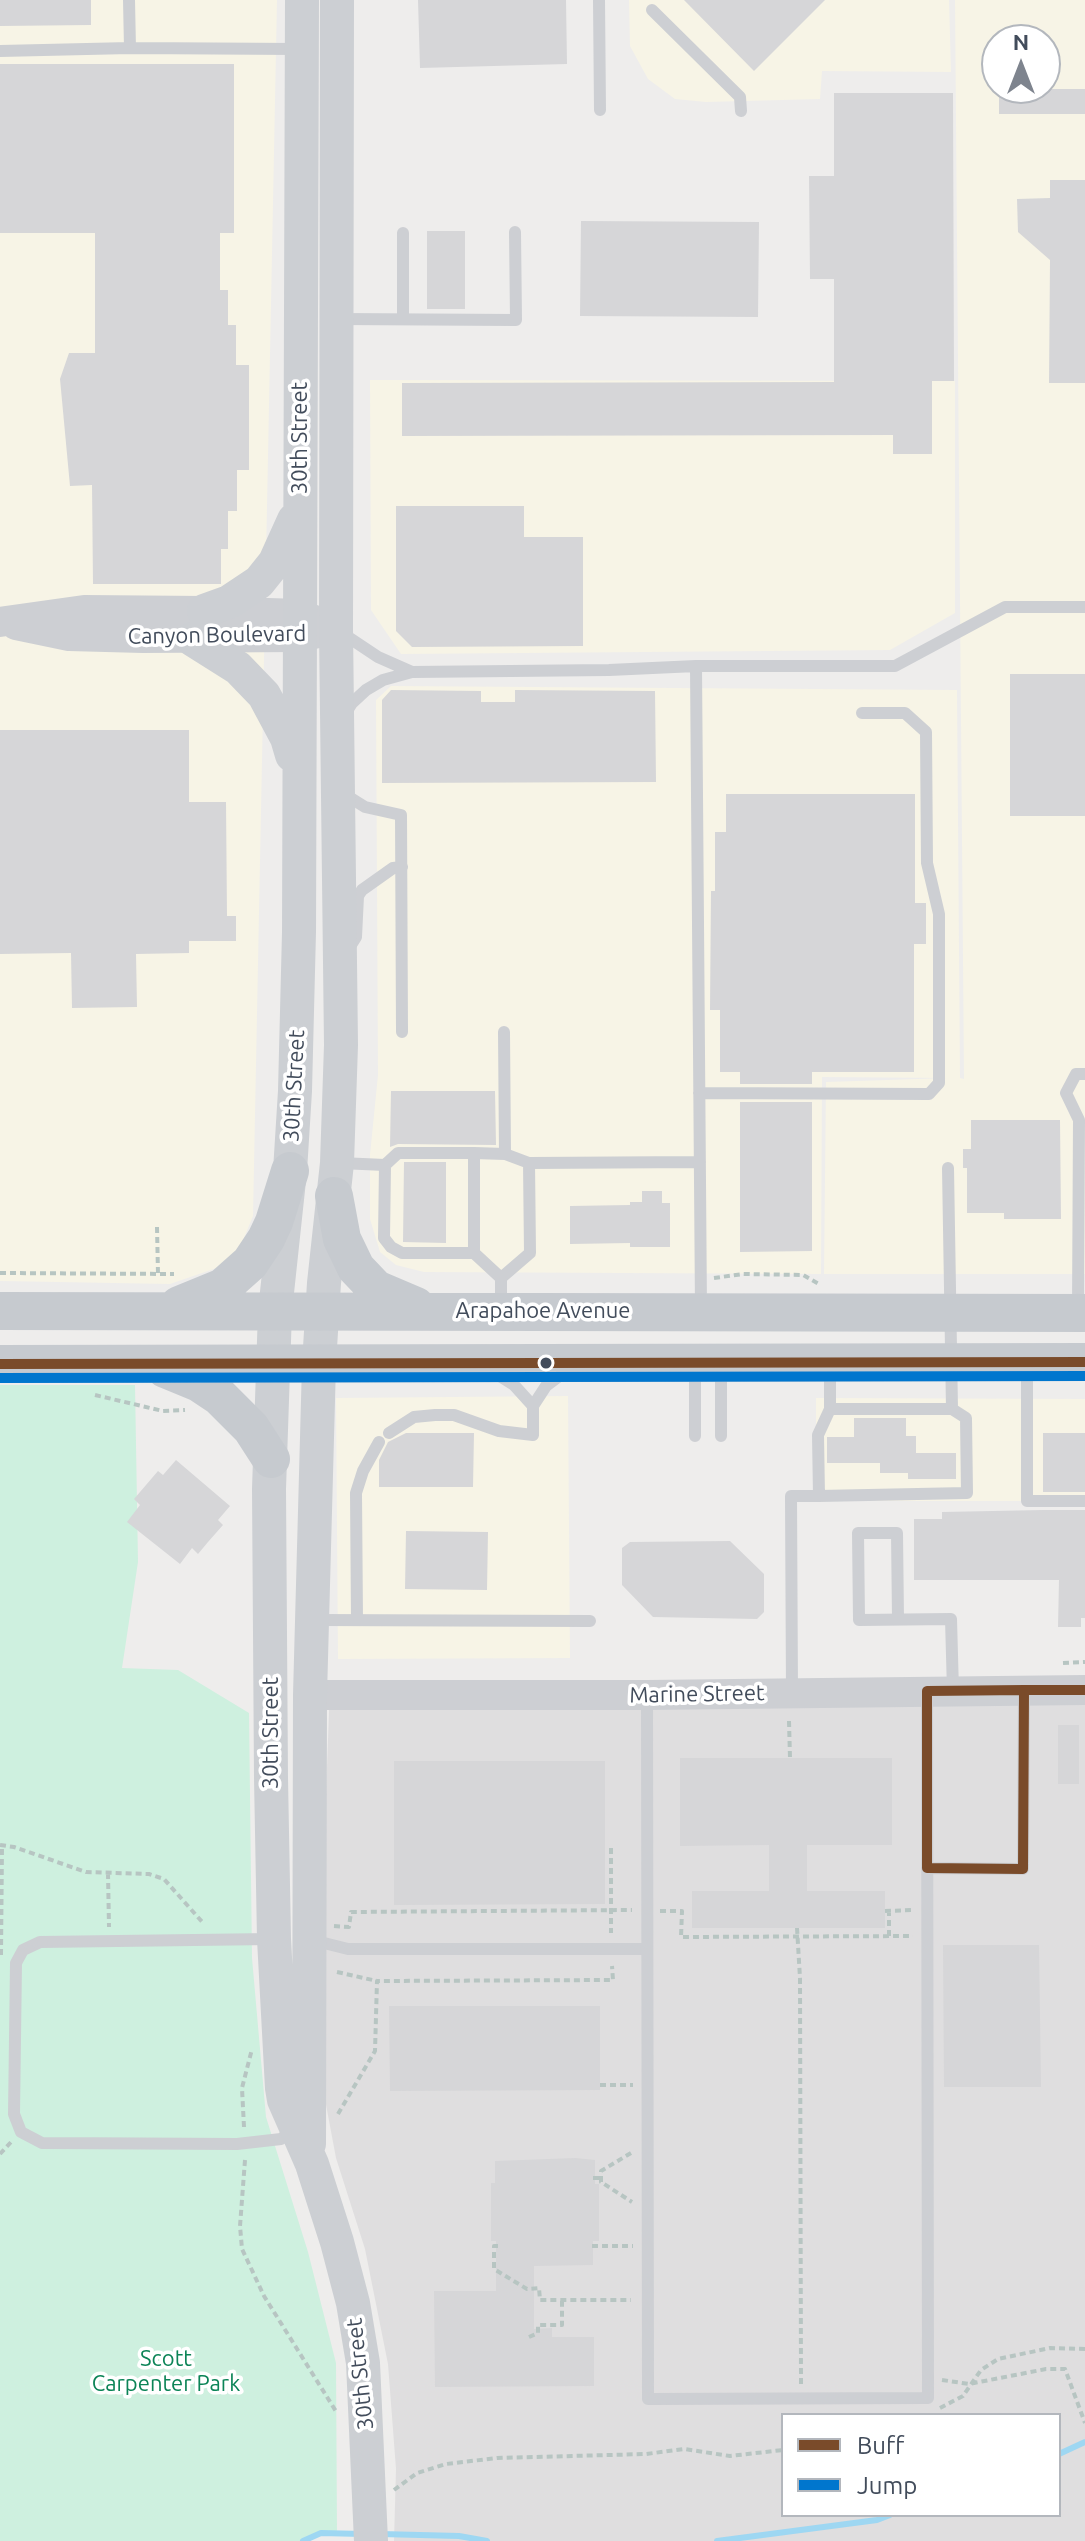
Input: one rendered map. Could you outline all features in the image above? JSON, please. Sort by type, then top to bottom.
[{"type":"main road","name":"30th Street","points":[[302,0],[302,49],[321,170],[338,319],[336,629],[341,960],[335,1179],[319,1364],[310,1695],[323,1933],[312,2164],[353,2303],[363,2363],[376,2515]]},
{"type":"main road","name":"30th Street","points":[[314,2122],[284,2100],[279,2069],[271,1778],[271,1459],[275,1311],[290,1171],[298,978],[300,505],[321,170],[337,0]]},
{"type":"main road","points":[[299,782],[287,738],[264,695],[198,625],[259,582],[286,542],[300,505]]},
{"type":"main road","points":[[147,1311],[211,1294],[244,1270],[266,1239],[290,1171]]},
{"type":"main road","points":[[335,1179],[342,1239],[361,1275],[376,1289],[434,1311]]},
{"type":"main road","name":"Arapahoe Avenue","points":[[0,1311],[434,1311],[501,1294],[701,1296],[950,1313],[1081,1313]]},
{"type":"main road","points":[[0,1364],[1085,1362]]},
{"type":"main road","points":[[151,1364],[199,1383],[220,1397],[251,1428],[271,1459]]},
{"type":"main road","points":[[274,1939],[323,1933]]},
{"type":"street","name":"Canyon Boulevard","points":[[0,622],[69,636],[198,625],[336,629]]},
{"type":"street","name":"Marine Street","points":[[310,1695],[647,1695],[791,1707],[940,1691],[1085,1690]]},
{"type":"lane","points":[[129,0],[130,48]]},
{"type":"lane","points":[[599,0],[600,110]]},
{"type":"lane","points":[[652,10],[740,97],[741,111]]},
{"type":"lane","points":[[0,51],[302,49]]},
{"type":"lane","points":[[338,319],[516,320],[515,232]]},
{"type":"lane","points":[[403,233],[403,319]]},
{"type":"lane","points":[[337,727],[359,695],[383,680],[412,672],[696,666],[895,666],[1005,607],[1085,607]]},
{"type":"lane","points":[[336,629],[378,657],[412,672]]},
{"type":"lane","points":[[696,666],[701,1296]]},
{"type":"lane","points":[[699,1093],[929,1094],[939,1083],[939,914],[927,863],[926,732],[905,713],[862,713]]},
{"type":"lane","points":[[338,790],[365,807],[401,815],[402,1032]]},
{"type":"lane","points":[[341,960],[356,937],[358,896],[393,868],[402,867]]},
{"type":"lane","points":[[504,1032],[505,1154]]},
{"type":"lane","points":[[1081,1313],[1082,1120],[1066,1093],[1076,1074],[1085,1074]]},
{"type":"lane","points":[[335,1179],[385,1165],[398,1153],[505,1154],[529,1163],[700,1162]]},
{"type":"lane","points":[[474,1153],[474,1253],[501,1294],[530,1253],[529,1163]]},
{"type":"lane","points":[[385,1165],[384,1238],[391,1247],[402,1253],[474,1253]]},
{"type":"lane","points":[[948,1168],[952,1409]]},
{"type":"lane","points":[[695,1436],[708,1362]]},
{"type":"lane","points":[[708,1362],[721,1436]]},
{"type":"lane","points":[[819,1496],[818,1435],[830,1409],[830,1362]]},
{"type":"lane","points":[[1027,1362],[1027,1501],[1085,1501]]},
{"type":"lane","points":[[357,1620],[357,1484],[384,1437],[414,1417],[435,1415],[468,1418],[512,1434],[533,1435],[533,1406],[546,1386],[578,1363]]},
{"type":"lane","points":[[482,1364],[514,1385],[533,1406]]},
{"type":"lane","points":[[791,1707],[791,1496],[967,1493],[966,1418],[952,1409],[830,1409]]},
{"type":"lane","points":[[647,1695],[648,2399],[928,2398],[927,1868],[940,1691],[951,1619],[859,1620],[858,1533],[897,1533],[898,1619]]},
{"type":"lane","points":[[313,1620],[590,1621]]},
{"type":"lane","points":[[927,1868],[1023,1869],[1024,1690]]},
{"type":"lane","points":[[323,1933],[348,1949],[647,1949]]},
{"type":"lane","points":[[274,1939],[40,1942],[23,1950],[16,1963],[14,2114],[21,2132],[42,2143],[237,2144],[281,2139],[314,2122]]},
{"type":"path","points":[[157,1227],[158,1274]]},
{"type":"path","points":[[0,1273],[174,1274],[187,1270]]},
{"type":"path","points":[[701,1296],[743,1274],[803,1275],[818,1284],[833,1284]]},
{"type":"path","points":[[89,1394],[163,1411],[192,1410]]},
{"type":"path","points":[[1057,1663],[1085,1662]]},
{"type":"path","points":[[790,1758],[791,1707]]},
{"type":"path","points":[[0,1845],[86,1872],[149,1874],[164,1879],[203,1924],[212,1926]]},
{"type":"path","points":[[337,1966],[337,1974],[377,1981],[613,1980],[611,1848]]},
{"type":"path","points":[[323,1933],[349,1927],[351,1912],[647,1910],[682,1911],[681,1937],[927,1935]]},
{"type":"path","points":[[889,1936],[887,1910],[927,1910]]},
{"type":"path","points":[[797,1928],[800,1978],[801,2399]]},
{"type":"path","points":[[314,2122],[375,2051],[377,1981]]},
{"type":"path","points":[[245,2133],[242,2088],[255,2037]]},
{"type":"path","points":[[600,2085],[633,2084],[633,2100]]},
{"type":"path","points":[[634,2149],[630,2156],[601,2171],[601,2182],[631,2201],[634,2207]]},
{"type":"path","points":[[245,2152],[240,2226],[242,2249],[264,2296],[339,2419]]},
{"type":"path","points":[[593,2178],[601,2178]]},
{"type":"path","points":[[635,2233],[635,2259]]},
{"type":"path","points":[[498,2246],[494,2246],[494,2269],[527,2289],[539,2288],[537,2299],[635,2300]]},
{"type":"path","points":[[592,2246],[635,2246]]},
{"type":"path","points":[[529,2337],[538,2333],[538,2325],[562,2325],[562,2300]]},
{"type":"path","points":[[969,2384],[981,2370],[998,2359],[1050,2348],[1085,2349]]},
{"type":"path","points":[[928,2378],[969,2384],[1046,2369],[1065,2369],[1085,2423]]},
{"type":"path","points":[[376,2515],[417,2473],[446,2464],[497,2458],[646,2454],[684,2449],[730,2456],[781,2450]]},
{"type":"shaded area","points":[[0,0],[277,0],[253,1216],[234,1262],[170,1284],[0,1281]]},
{"type":"shaded area","points":[[629,0],[949,0],[951,72],[822,71],[820,99],[706,102],[675,99],[648,79],[630,46]]},
{"type":"shaded area","points":[[955,0],[1085,0],[1085,1274],[824,1274],[826,1082],[948,1078],[822,1077],[821,1274],[424,1272],[396,1265],[380,1252],[370,1219],[370,1155],[378,1075],[376,700],[391,686],[957,690],[960,1078],[964,1079]]},
{"type":"shaded area","points":[[370,380],[955,381],[955,613],[890,650],[401,654],[371,610]]},
{"type":"shaded area","points":[[568,1396],[570,1658],[338,1659],[336,1398]]},
{"type":"shaded area","points":[[816,1398],[1085,1399],[1085,1501],[816,1501]]},
{"type":"shaded area","points":[[1085,1677],[1085,2541],[394,2541],[396,2469],[388,2364],[365,2249],[336,2158],[324,2094],[323,1878],[330,1685]]},
{"type":"green space","name":"Scott Carpenter Park","points":[[0,1385],[135,1385],[138,1562],[122,1668],[178,1670],[249,1713],[252,1958],[266,2117],[308,2252],[336,2363],[337,2534],[321,2533],[303,2541],[0,2541]]},
{"type":"building","points":[[0,0],[91,0],[91,25],[0,26]]},
{"type":"building","points":[[418,0],[566,0],[567,64],[420,68]]},
{"type":"building","points":[[684,0],[825,0],[754,71]]},
{"type":"building","points":[[0,64],[234,64],[234,233],[220,233],[220,290],[228,290],[228,325],[236,325],[236,365],[249,365],[249,470],[237,470],[237,511],[228,511],[228,549],[221,549],[221,584],[93,584],[92,485],[70,486],[60,379],[69,353],[95,353],[95,233],[0,233]]},
{"type":"building","points":[[1061,89],[1085,89],[1085,114],[999,114],[999,104],[1061,104]]},
{"type":"building","points":[[834,93],[953,93],[954,381],[932,381],[932,454],[893,454],[893,435],[402,436],[402,383],[834,382],[834,279],[810,279],[809,176],[834,176]]},
{"type":"building","points":[[1050,180],[1085,180],[1085,383],[1049,383],[1050,260],[1018,232],[1017,199],[1050,198]]},
{"type":"building","points":[[581,221],[759,222],[758,317],[580,316]]},
{"type":"building","points":[[427,231],[465,231],[465,309],[427,309]]},
{"type":"building","points":[[396,506],[524,506],[524,537],[583,537],[583,646],[412,647],[396,631]]},
{"type":"building","points":[[1010,674],[1085,674],[1085,816],[1010,816]]},
{"type":"building","points":[[391,690],[481,691],[481,702],[515,702],[515,690],[655,691],[656,782],[382,783],[382,700]]},
{"type":"building","points":[[0,730],[189,730],[189,802],[226,802],[227,916],[236,916],[236,941],[189,941],[189,953],[136,954],[137,1007],[72,1008],[71,953],[0,954]]},
{"type":"building","points":[[726,794],[915,794],[915,903],[926,903],[926,944],[914,944],[914,1072],[812,1072],[812,1084],[740,1084],[740,1072],[720,1072],[720,1010],[710,1010],[711,891],[715,891],[715,832],[726,832]]},
{"type":"building","points":[[391,1091],[495,1091],[496,1145],[398,1144],[390,1147]]},
{"type":"building","points":[[740,1102],[812,1102],[812,1251],[740,1252]]},
{"type":"building","points":[[971,1120],[1060,1120],[1061,1219],[1004,1219],[1004,1213],[967,1213],[967,1168],[963,1168],[963,1149],[971,1149]]},
{"type":"building","points":[[404,1162],[446,1162],[446,1243],[403,1242]]},
{"type":"building","points":[[642,1191],[662,1191],[662,1203],[670,1203],[670,1247],[630,1247],[630,1243],[570,1244],[570,1206],[630,1205],[630,1202],[642,1202]]},
{"type":"building","points":[[854,1418],[906,1418],[906,1436],[916,1436],[916,1453],[956,1453],[956,1479],[908,1479],[908,1473],[880,1473],[880,1463],[827,1463],[827,1437],[854,1437]]},
{"type":"building","points":[[406,1433],[474,1433],[473,1487],[379,1487],[379,1460],[388,1442]]},
{"type":"building","points":[[1043,1433],[1085,1433],[1085,1492],[1043,1492]]},
{"type":"building","points":[[176,1460],[230,1506],[218,1520],[223,1525],[198,1554],[192,1548],[180,1564],[127,1522],[140,1505],[134,1499],[158,1471],[163,1475]]},
{"type":"building","points":[[1085,1510],[1085,1618],[1081,1618],[1081,1627],[1058,1627],[1059,1580],[914,1580],[914,1519],[942,1519],[942,1512]]},
{"type":"building","points":[[406,1531],[488,1532],[487,1590],[405,1589]]},
{"type":"building","points":[[730,1541],[764,1574],[764,1612],[757,1619],[653,1617],[622,1585],[622,1548],[630,1542]]},
{"type":"building","points":[[1058,1725],[1079,1725],[1079,1784],[1058,1784]]},
{"type":"building","points":[[680,1758],[892,1758],[892,1845],[807,1845],[807,1891],[885,1891],[885,1928],[692,1928],[692,1891],[769,1891],[769,1845],[680,1846]]},
{"type":"building","points":[[394,1761],[605,1761],[605,1904],[394,1905]]},
{"type":"building","points":[[943,1945],[1039,1945],[1041,2087],[944,2087]]},
{"type":"building","points":[[389,2006],[600,2006],[600,2090],[390,2091]]},
{"type":"building","points":[[595,2160],[595,2184],[599,2184],[599,2241],[593,2241],[593,2265],[534,2266],[534,2329],[552,2328],[552,2337],[594,2337],[594,2386],[435,2387],[434,2291],[496,2291],[496,2241],[491,2241],[491,2183],[495,2183],[495,2161]]},
{"type":"waterway","points":[[1061,2453],[1085,2442]]},
{"type":"waterway","points":[[717,2541],[885,2517]]},
{"type":"waterway","points":[[303,2541],[321,2533],[362,2534]]},
{"type":"waterway","points":[[381,2534],[459,2536],[487,2541]]},
{"type":"transit line","name":"Buff","points":[[0,1364],[1085,1362]]},
{"type":"transit line","name":"Jump","points":[[0,1378],[1085,1376]]},
{"type":"transit line","name":"Buff","points":[[1024,1690],[1085,1690]]},
{"type":"transit line","name":"Buff","points":[[1024,1690],[1023,1869],[927,1868],[927,1691],[1024,1690]]}]
